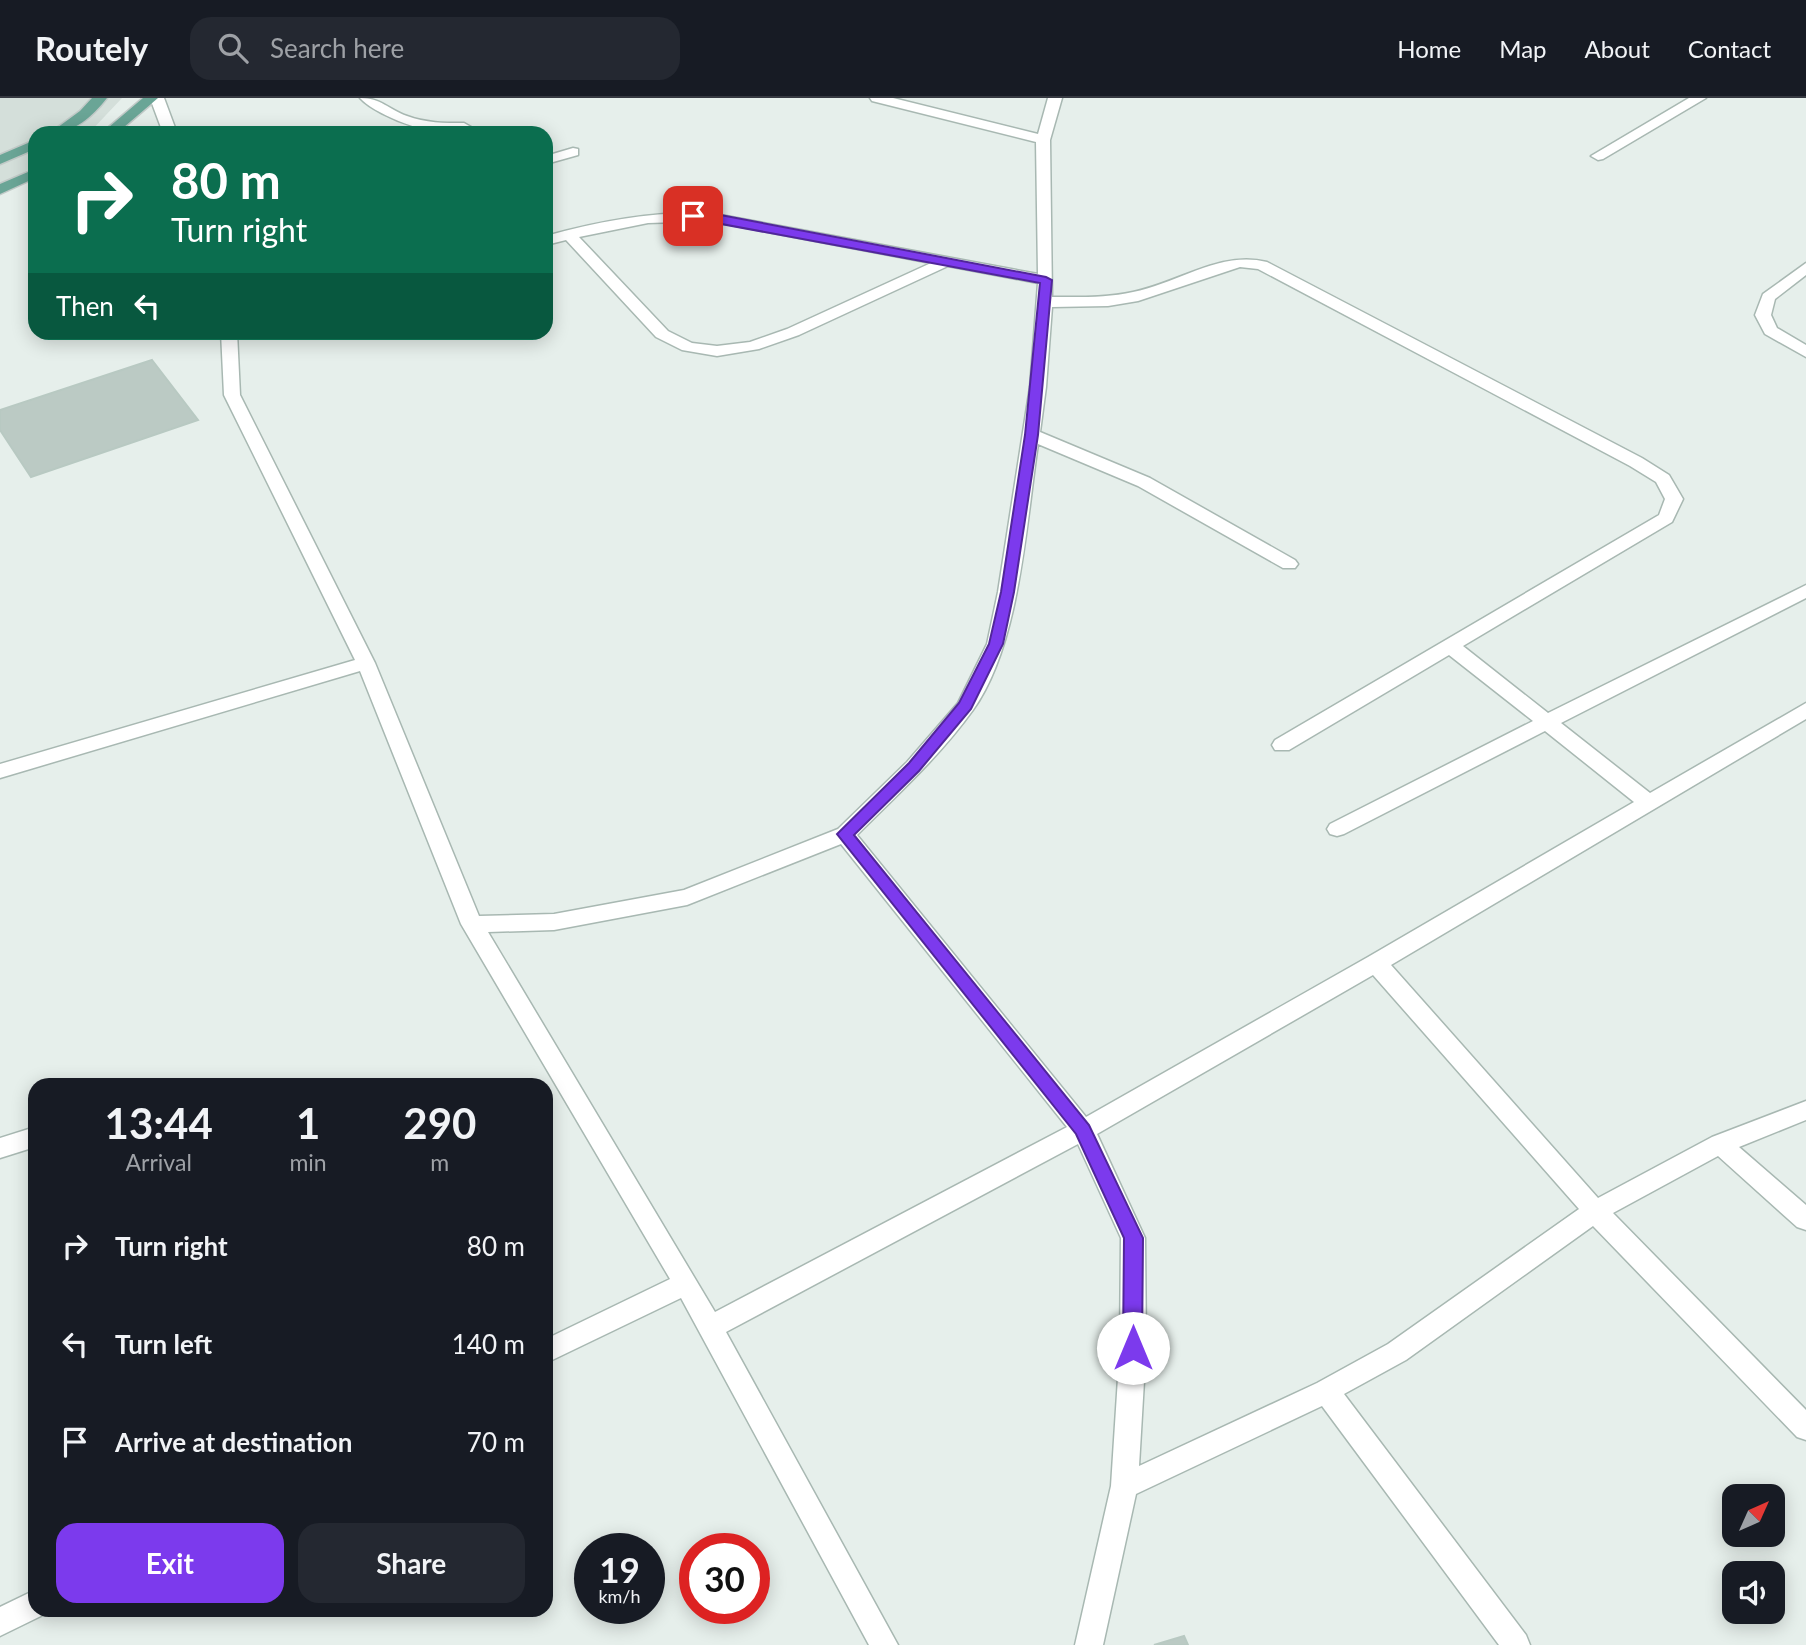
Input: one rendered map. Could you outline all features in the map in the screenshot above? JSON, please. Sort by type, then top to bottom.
[{"type":"main road","points":[[67,126],[85,114],[100,98]]},
{"type":"main road","points":[[117,126],[150,98]]},
{"type":"main road","points":[[0,160],[28,147]]},
{"type":"main road","points":[[0,190],[28,176]]},
{"type":"street","points":[[157,98],[167,126]]},
{"type":"street","points":[[367,98],[384,112],[409,122],[453,126]]},
{"type":"street","points":[[877,98],[1043,140]]},
{"type":"street","points":[[472,924],[554,922],[687,897],[845,834],[914,767],[965,706],[996,644],[1007,592],[1031,435],[1046,280],[1043,140],[1055,98]]},
{"type":"street","points":[[1598,156],[1699,98]]},
{"type":"street","points":[[553,158],[573,152]]},
{"type":"street","points":[[553,239],[631,221],[676,215],[710,217],[1046,280]]},
{"type":"street","points":[[569,235],[662,334],[688,347],[717,351],[753,346],[793,332],[947,261]]},
{"type":"street","points":[[1044,302],[1128,298],[1239,262],[1262,265],[1663,480],[1674,499],[1666,518],[1282,745]]},
{"type":"street","points":[[1806,268],[1768,297],[1763,315],[1771,331],[1806,352]]},
{"type":"street","points":[[230,340],[232,395],[366,663],[472,924],[686,1283],[884,1645]]},
{"type":"street","points":[[1031,435],[1144,482],[1289,564]]},
{"type":"street","points":[[1337,829],[1806,591]]},
{"type":"street","points":[[1450,646],[1649,803]]},
{"type":"street","points":[[0,771],[366,663]]},
{"type":"street","points":[[711,1327],[1083,1130],[1376,963],[1806,710]]},
{"type":"street","points":[[845,834],[1083,1130],[1133,1238],[1133,1348],[1124,1486],[1089,1645]]},
{"type":"street","points":[[1376,963],[1595,1211],[1806,1428]]},
{"type":"street","points":[[1124,1486],[1326,1391],[1397,1352],[1595,1211],[1720,1144],[1806,1110]]},
{"type":"street","points":[[0,1148],[28,1140]]},
{"type":"street","points":[[1720,1144],[1806,1220]]},
{"type":"street","points":[[553,1349],[686,1283]]},
{"type":"street","points":[[1326,1391],[1517,1645]]},
{"type":"street","points":[[0,1622],[28,1608]]},
{"type":"shaded area","points":[[0,98],[122,98],[96,126],[28,126],[28,170],[0,185]]},
{"type":"building","points":[[152,360],[198,420],[31,477],[0,430],[0,410]]},
{"type":"building","points":[[1184,1636],[1188,1645],[1154,1645]]},
{"type":"route","points":[[693,216],[1046,280],[1038,387],[1007,592],[996,644],[965,706],[914,767],[845,834],[1083,1130],[1133,1238],[1133,1348]]}]
